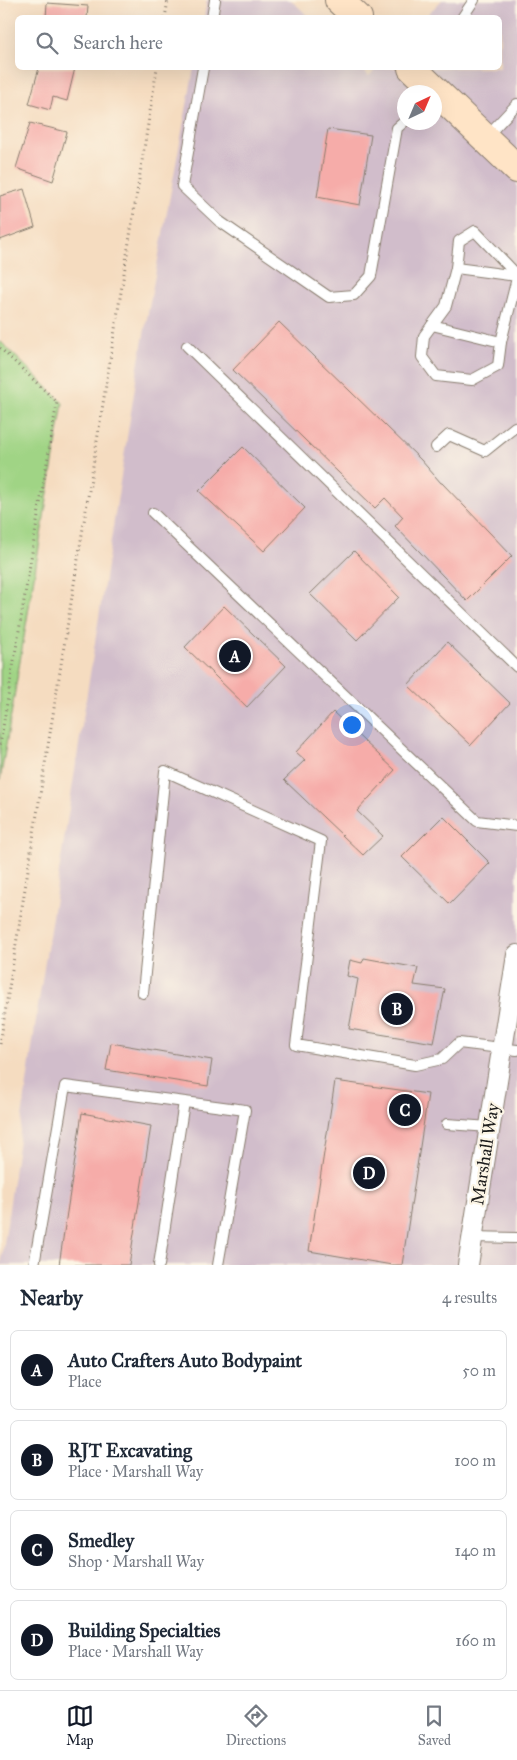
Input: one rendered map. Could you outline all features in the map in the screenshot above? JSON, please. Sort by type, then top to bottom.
[{"type":"main road","points":[[339,0],[355,15]]},
{"type":"main road","points":[[427,81],[517,169]]},
{"type":"street","name":"Marshall Way","points":[[468,1265],[490,1127],[510,1049],[517,955]]},
{"type":"lane","points":[[212,15],[215,0]]},
{"type":"lane","points":[[464,15],[474,0]]},
{"type":"lane","points":[[203,70],[182,186],[219,221],[329,298],[354,295],[371,276],[397,128]]},
{"type":"lane","points":[[485,138],[517,104]]},
{"type":"lane","points":[[475,231],[517,276],[501,342],[498,366],[472,380],[436,376],[422,357],[424,336],[446,306],[456,268],[459,241],[475,231]]},
{"type":"lane","points":[[456,268],[517,276]]},
{"type":"lane","points":[[432,325],[501,342]]},
{"type":"lane","points":[[187,346],[517,667]]},
{"type":"lane","points":[[436,447],[449,434],[484,451],[515,427],[517,428]]},
{"type":"lane","points":[[153,513],[477,821],[517,826]]},
{"type":"lane","points":[[143,993],[165,771],[322,841],[296,1045],[415,1065],[442,1059],[459,1043],[510,1049]]},
{"type":"lane","points":[[34,1265],[65,1086],[246,1110],[218,1265]]},
{"type":"lane","points":[[159,1265],[184,1102]]},
{"type":"lane","points":[[447,1124],[490,1127]]},
{"type":"lane","points":[[472,1237],[517,1238]]},
{"type":"path","points":[[166,15],[168,0]]},
{"type":"path","points":[[0,1044],[157,70]]},
{"type":"path","points":[[0,348],[57,402],[0,745]]},
{"type":"shaded area","points":[[207,0],[291,0],[307,15],[204,15]]},
{"type":"shaded area","points":[[442,0],[517,0],[517,1265],[1,1265],[37,1013],[139,361],[194,70],[362,70],[369,76],[375,70],[502,70],[502,15],[427,15]]},
{"type":"green space","points":[[0,341],[63,403],[0,781]]},
{"type":"building","points":[[47,3],[88,6],[87,15],[46,15]]},
{"type":"building","points":[[38,70],[75,70],[67,101],[53,97],[50,110],[29,104]]},
{"type":"building","points":[[30,123],[67,132],[53,181],[16,168]]},
{"type":"building","points":[[328,129],[371,135],[360,205],[317,197]]},
{"type":"building","points":[[24,189],[35,227],[0,240],[0,196]]},
{"type":"building","points":[[279,322],[421,460],[512,556],[467,601],[395,526],[403,517],[385,498],[375,508],[233,370]]},
{"type":"building","points":[[243,447],[305,508],[264,551],[199,491]]},
{"type":"building","points":[[354,551],[399,597],[357,640],[310,594]]},
{"type":"building","points":[[224,606],[286,666],[247,707],[185,647]]},
{"type":"building","points":[[447,642],[510,703],[471,745],[408,685]]},
{"type":"building","points":[[333,712],[395,770],[357,811],[383,836],[363,855],[284,780],[305,760],[296,752]]},
{"type":"building","points":[[443,816],[490,863],[450,904],[402,857]]},
{"type":"building","points":[[364,958],[418,968],[414,985],[445,989],[434,1043],[349,1029],[358,979],[347,976],[350,960],[362,963]]},
{"type":"building","points":[[111,1043],[212,1060],[208,1086],[106,1070]]},
{"type":"building","points":[[335,1081],[428,1094],[402,1265],[309,1251]]},
{"type":"building","points":[[82,1113],[151,1126],[129,1265],[59,1265]]},
{"type":"place","name":"Auto Crafters Auto Bodypaint","points":[[235,656]]},
{"type":"place","name":"RJT Excavating","points":[[397,1009]]},
{"type":"place","name":"Smedley","points":[[405,1110]]},
{"type":"place","name":"Building Specialties","points":[[369,1173]]}]
